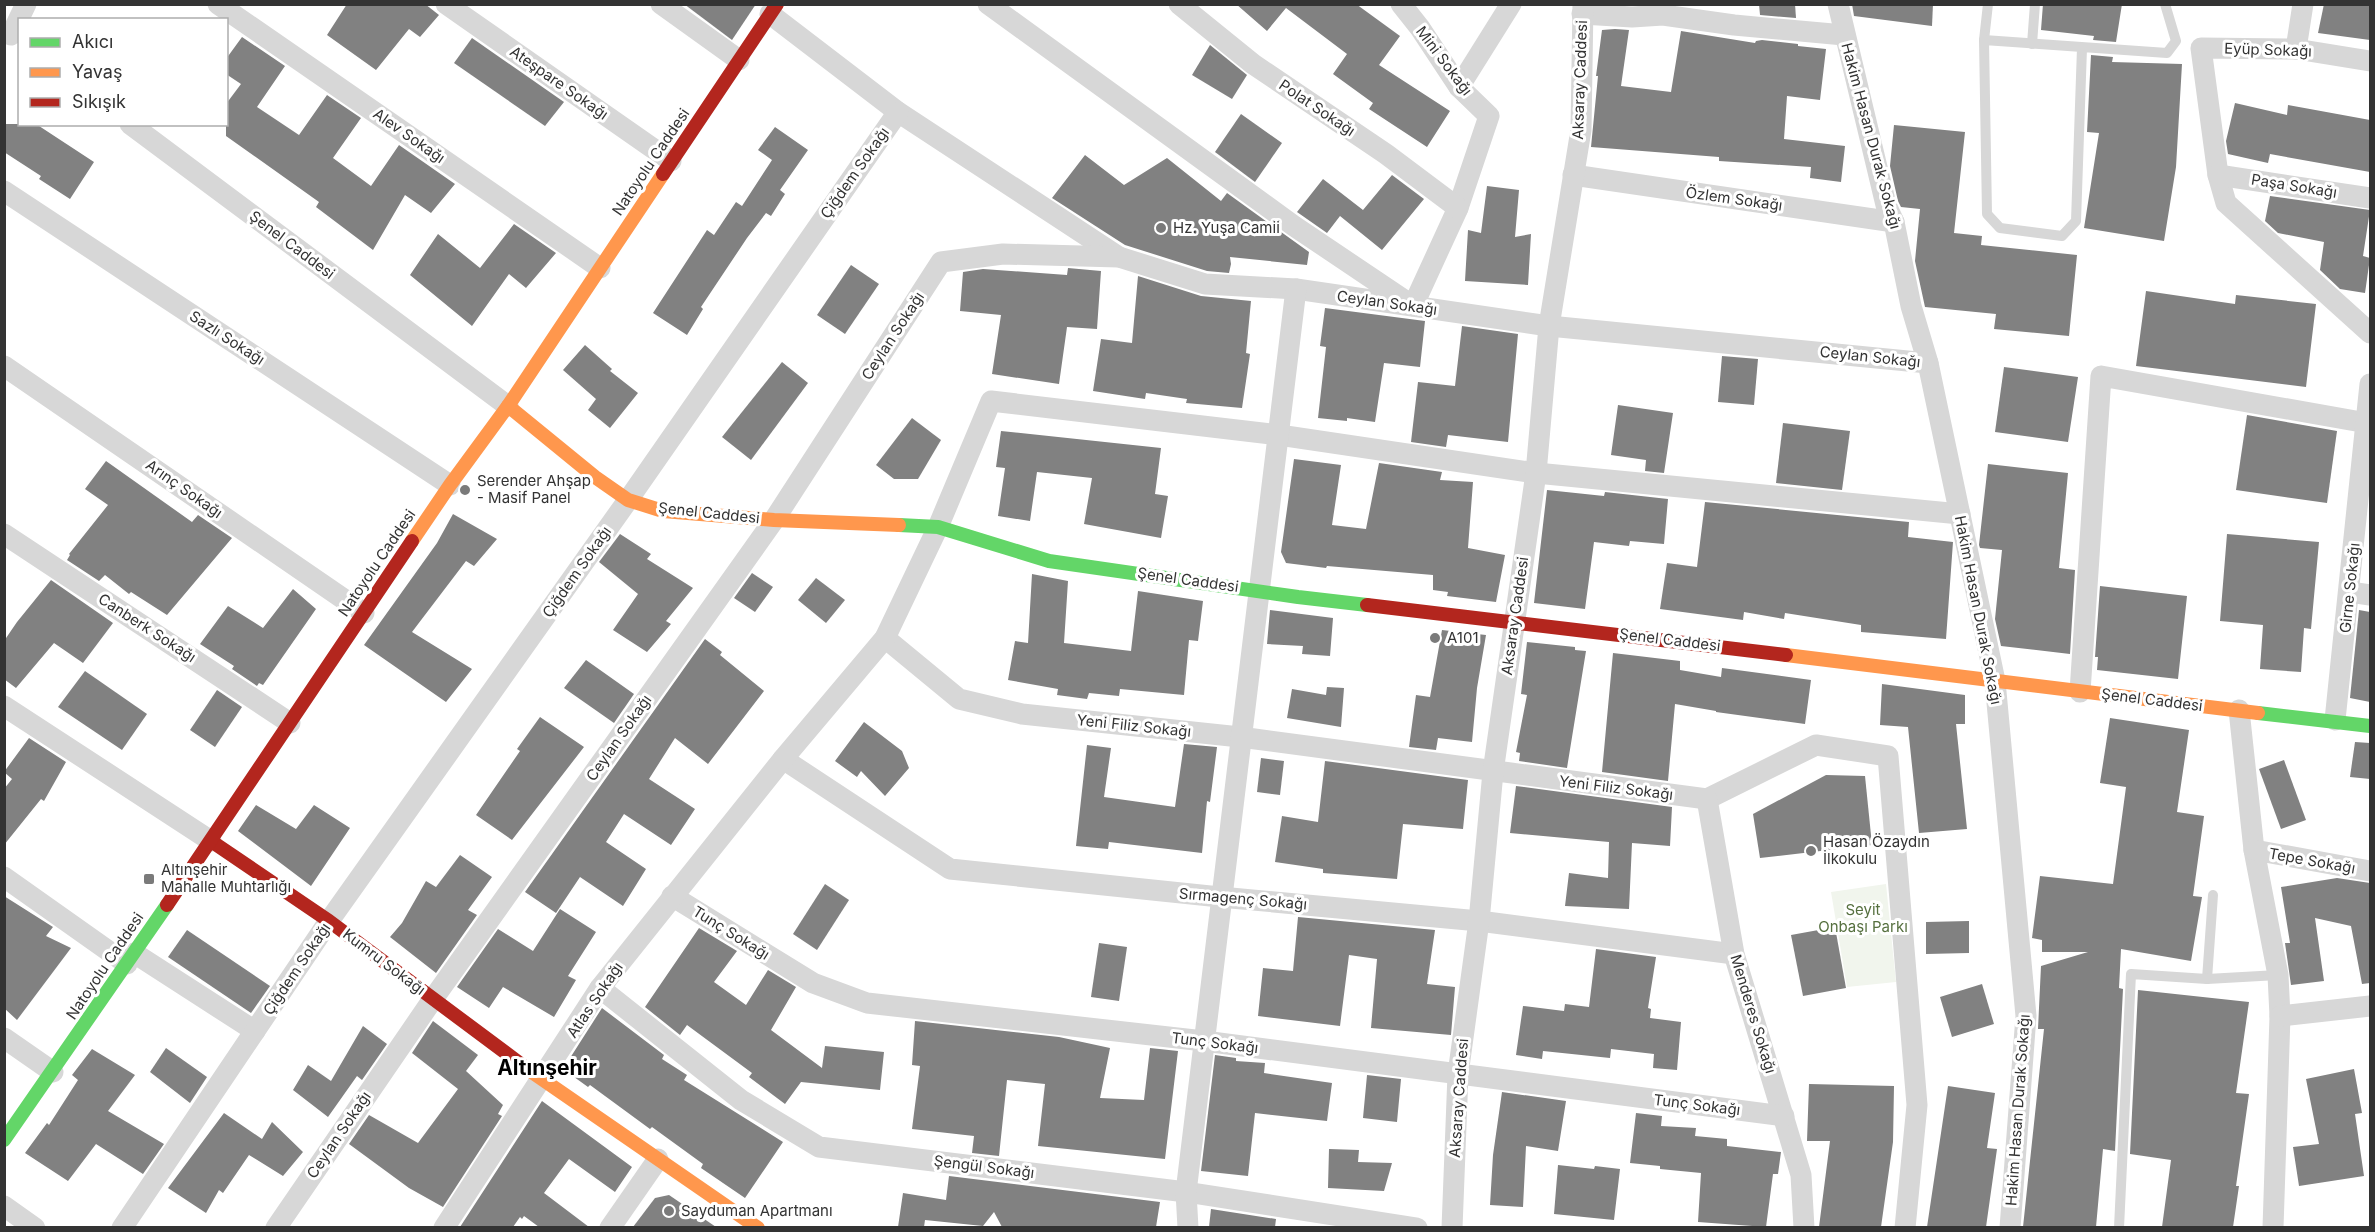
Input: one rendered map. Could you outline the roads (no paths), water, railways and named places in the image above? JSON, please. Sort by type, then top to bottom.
[{"type":"street","points":[[20,18],[26,4]]},
{"type":"street","name":"Alev Sokağı","points":[[218,4],[600,268]]},
{"type":"street","name":"Ateşpare Sokağı","points":[[446,4],[671,161]]},
{"type":"street","points":[[661,4],[739,60]]},
{"type":"street","points":[[988,4],[1294,226],[1413,306],[1458,208]]},
{"type":"street","name":"Polat Sokağı","points":[[1179,4],[1253,64],[1386,154],[1458,208]]},
{"type":"street","name":"Mini Sokağı","points":[[1401,4],[1420,28],[1459,87],[1489,116],[1458,208]]},
{"type":"street","points":[[1459,87],[1511,4]]},
{"type":"street","name":"Hakim Hasan Durak Sokağı","points":[[1838,4],[1886,205],[1894,222],[1911,306],[1928,363],[1995,681],[2026,1016],[2010,1227]]},
{"type":"street","points":[[2296,49],[2303,4]]},
{"type":"street","points":[[773,9],[898,112],[1119,257]]},
{"type":"street","name":"Natoyolu Caddesi","points":[[4,1140],[211,841],[450,485],[508,406],[773,9]]},
{"type":"street","points":[[1582,9],[1632,17],[1663,15],[1734,25],[1844,35]]},
{"type":"street","name":"Aksaray Caddesi","points":[[1452,1227],[1458,1074],[1479,921],[1493,772],[1536,473],[1549,326],[1581,130],[1582,9]]},
{"type":"street","name":"Eyüp Sokağı","points":[[2218,175],[2201,48],[2296,49],[2370,61]]},
{"type":"street","name":"Çiğdem Sokağı","points":[[122,1227],[329,921],[628,500],[898,112]]},
{"type":"street","name":"Şenel Caddesi","points":[[133,126],[508,406],[594,477],[628,500],[663,511],[774,520],[938,527],[1049,561],[1298,597],[1514,621],[2370,726]]},
{"type":"street","name":"Özlem Sokağı","points":[[1574,175],[1894,222]]},
{"type":"street","points":[[2218,175],[2226,203],[2370,333]]},
{"type":"street","name":"Paşa Sokağı","points":[[2218,175],[2370,198]]},
{"type":"street","name":"Sazlı Sokağı","points":[[4,191],[450,485]]},
{"type":"street","name":"Ceylan Sokağı","points":[[276,1227],[433,999],[774,520],[941,262],[1003,254],[1119,257],[1205,284],[1296,289],[1549,326],[1928,363]]},
{"type":"street","points":[[1188,1227],[1186,1192],[1220,897],[1296,289]]},
{"type":"street","name":"Arınç Sokağı","points":[[4,366],[364,613]]},
{"type":"street","points":[[2080,692],[2101,376],[2367,423]]},
{"type":"street","name":"Girne Sokağı","points":[[2335,720],[2360,593],[2370,384]]},
{"type":"street","name":"Atlas Sokağı","points":[[444,1227],[600,988],[783,759],[885,638],[938,527],[992,401],[1279,435]]},
{"type":"street","points":[[1279,435],[1536,473],[1960,514]]},
{"type":"street","name":"Canberk Sokağı","points":[[4,534],[290,723]]},
{"type":"street","name":"Yeni Filiz Sokağı","points":[[885,638],[959,699],[1022,714],[1240,737],[1707,799]]},
{"type":"street","name":"Kumru Sokağı","points":[[4,706],[329,921],[542,1080],[758,1227]]},
{"type":"street","points":[[2239,710],[2254,850],[2278,975],[2280,1016],[2273,1227]]},
{"type":"street","points":[[1707,799],[1816,745],[1888,756],[1917,1106],[1905,1227]]},
{"type":"street","name":"Sırmagenç Sokağı","points":[[783,759],[950,869],[1479,921],[1734,954]]},
{"type":"street","name":"Menderes Sokağı","points":[[1707,799],[1734,954],[1801,1176],[1804,1227]]},
{"type":"street","name":"Tepe Sokağı","points":[[2254,850],[2370,871]]},
{"type":"street","name":"Çiğdem Sokağı","points":[[4,877],[131,958],[255,1031]]},
{"type":"street","name":"Tunç Sokağı","points":[[672,896],[813,983],[867,1003],[1204,1041],[1784,1116]]},
{"type":"street","name":"Şengül Sokağı","points":[[600,988],[741,1100],[819,1147],[1186,1192],[1417,1227]]},
{"type":"street","points":[[2280,1016],[2370,1006]]},
{"type":"street","points":[[4,1038],[52,1072]]},
{"type":"street","points":[[610,1227],[658,1159]]},
{"type":"street","points":[[4,1206],[34,1227]]},
{"type":"lane","points":[[1988,4],[1984,40],[1987,214],[2001,228],[2062,236],[2076,221],[2082,48]]},
{"type":"lane","points":[[2032,44],[2035,4]]},
{"type":"lane","points":[[1984,40],[2167,53],[2176,41],[2165,4]]},
{"type":"lane","points":[[2207,979],[2213,895]]},
{"type":"lane","points":[[2118,1227],[2131,974],[2207,979],[2278,975]]},
{"type":"place","name":"Hz. Yuşa Camii","points":[[1161,228]]},
{"type":"place","name":"Serender Ahşap - Masif Panel","points":[[465,490]]},
{"type":"place","name":"A101","points":[[1435,638]]},
{"type":"place","name":"Hasan Özaydın İlkokulu","points":[[1811,851]]},
{"type":"place","name":"Altınşehir Mahalle Muhtarlığı","points":[[149,879]]},
{"type":"place","name":"Sayduman Apartmanı","points":[[669,1211]]},
{"type":"district","name":"Altınşehir","points":[[547,1068]]},
{"type":"park label","name":"Seyit Onbaşı Parkı","points":[[1863,918]]}]
